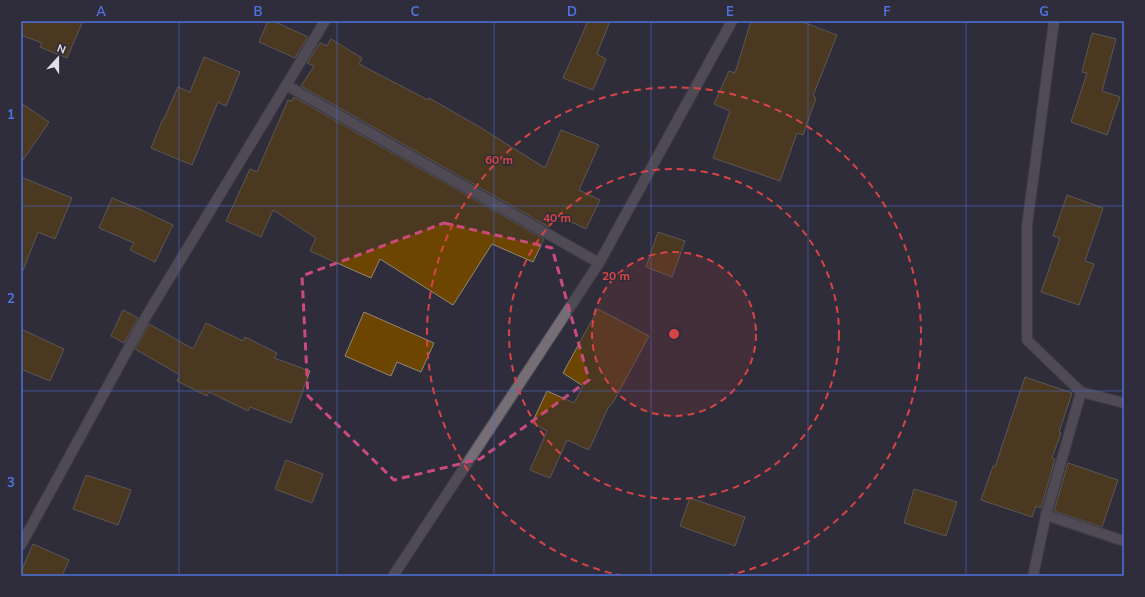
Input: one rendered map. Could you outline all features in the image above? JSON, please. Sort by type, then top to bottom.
[{"type":"street","points":[[21,545],[144,320],[325,21]]},
{"type":"street","points":[[393,576],[599,263],[732,21]]},
{"type":"street","points":[[1054,21],[1027,226],[1027,340],[1082,392],[1124,404]]},
{"type":"street","points":[[286,85],[599,263]]},
{"type":"street","points":[[1033,576],[1046,515],[1082,392]]},
{"type":"street","points":[[1046,515],[1124,541]]},
{"type":"highlighted area","points":[[444,223],[552,248],[589,380],[480,459],[394,480],[308,396],[302,276]]},
{"type":"building","points":[[21,21],[83,21],[67,58],[40,47],[42,43],[21,35]]},
{"type":"building","points":[[268,21],[273,21],[308,37],[295,58],[259,42]]},
{"type":"building","points":[[588,21],[610,21],[597,54],[606,59],[593,90],[563,78]]},
{"type":"building","points":[[751,21],[800,21],[837,35],[813,96],[816,98],[803,135],[797,133],[780,181],[713,158],[730,111],[714,104],[729,71],[735,73]]},
{"type":"building","points":[[1092,33],[1116,39],[1102,91],[1120,97],[1107,135],[1071,122],[1087,73],[1082,72]]},
{"type":"building","points":[[331,39],[362,58],[359,64],[428,100],[429,98],[478,126],[545,168],[561,130],[599,145],[579,190],[600,200],[586,229],[555,214],[549,227],[301,86],[314,66],[307,63],[320,43],[327,46]]},
{"type":"building","points":[[204,57],[240,72],[226,106],[218,102],[192,165],[151,148],[178,87],[190,92]]},
{"type":"building","points":[[294,97],[544,239],[533,262],[492,244],[453,305],[380,259],[371,278],[310,251],[316,238],[273,210],[261,237],[226,221],[250,169],[257,172],[288,100],[292,101]]},
{"type":"building","points":[[21,103],[49,122],[21,163]]},
{"type":"building","points":[[21,177],[72,198],[55,239],[38,232],[22,273],[21,273]]},
{"type":"building","points":[[1067,195],[1103,208],[1085,261],[1094,264],[1079,305],[1041,292],[1060,238],[1053,236]]},
{"type":"building","points":[[112,198],[173,225],[155,262],[130,250],[134,243],[99,228]]},
{"type":"building","points":[[658,232],[685,241],[672,277],[646,267]]},
{"type":"building","points":[[598,309],[649,336],[614,401],[608,408],[589,450],[567,440],[550,478],[530,470],[547,431],[532,423],[547,391],[574,403],[583,386],[563,373]]},
{"type":"building","points":[[123,310],[138,318],[124,343],[111,336]]},
{"type":"building","points":[[364,312],[434,343],[421,372],[397,362],[391,376],[345,356]]},
{"type":"building","points":[[206,323],[243,341],[245,337],[277,353],[274,358],[310,371],[291,423],[250,407],[248,411],[209,392],[207,396],[177,381],[180,375],[135,349],[149,324],[193,349]]},
{"type":"building","points":[[21,329],[64,349],[50,381],[21,369]]},
{"type":"building","points":[[1025,377],[1072,393],[1059,432],[1061,433],[1052,458],[1055,459],[1041,508],[1036,506],[1032,517],[981,500],[993,466],[995,467]]},
{"type":"building","points":[[286,460],[323,474],[312,503],[275,489]]},
{"type":"building","points":[[1068,463],[1118,480],[1102,527],[1054,511]]},
{"type":"building","points":[[86,475],[131,490],[118,525],[73,509]]},
{"type":"building","points":[[914,489],[957,502],[946,536],[904,523]]},
{"type":"building","points":[[690,498],[745,517],[735,546],[680,526]]},
{"type":"building","points":[[33,544],[69,560],[62,576],[21,576],[21,572]]}]
